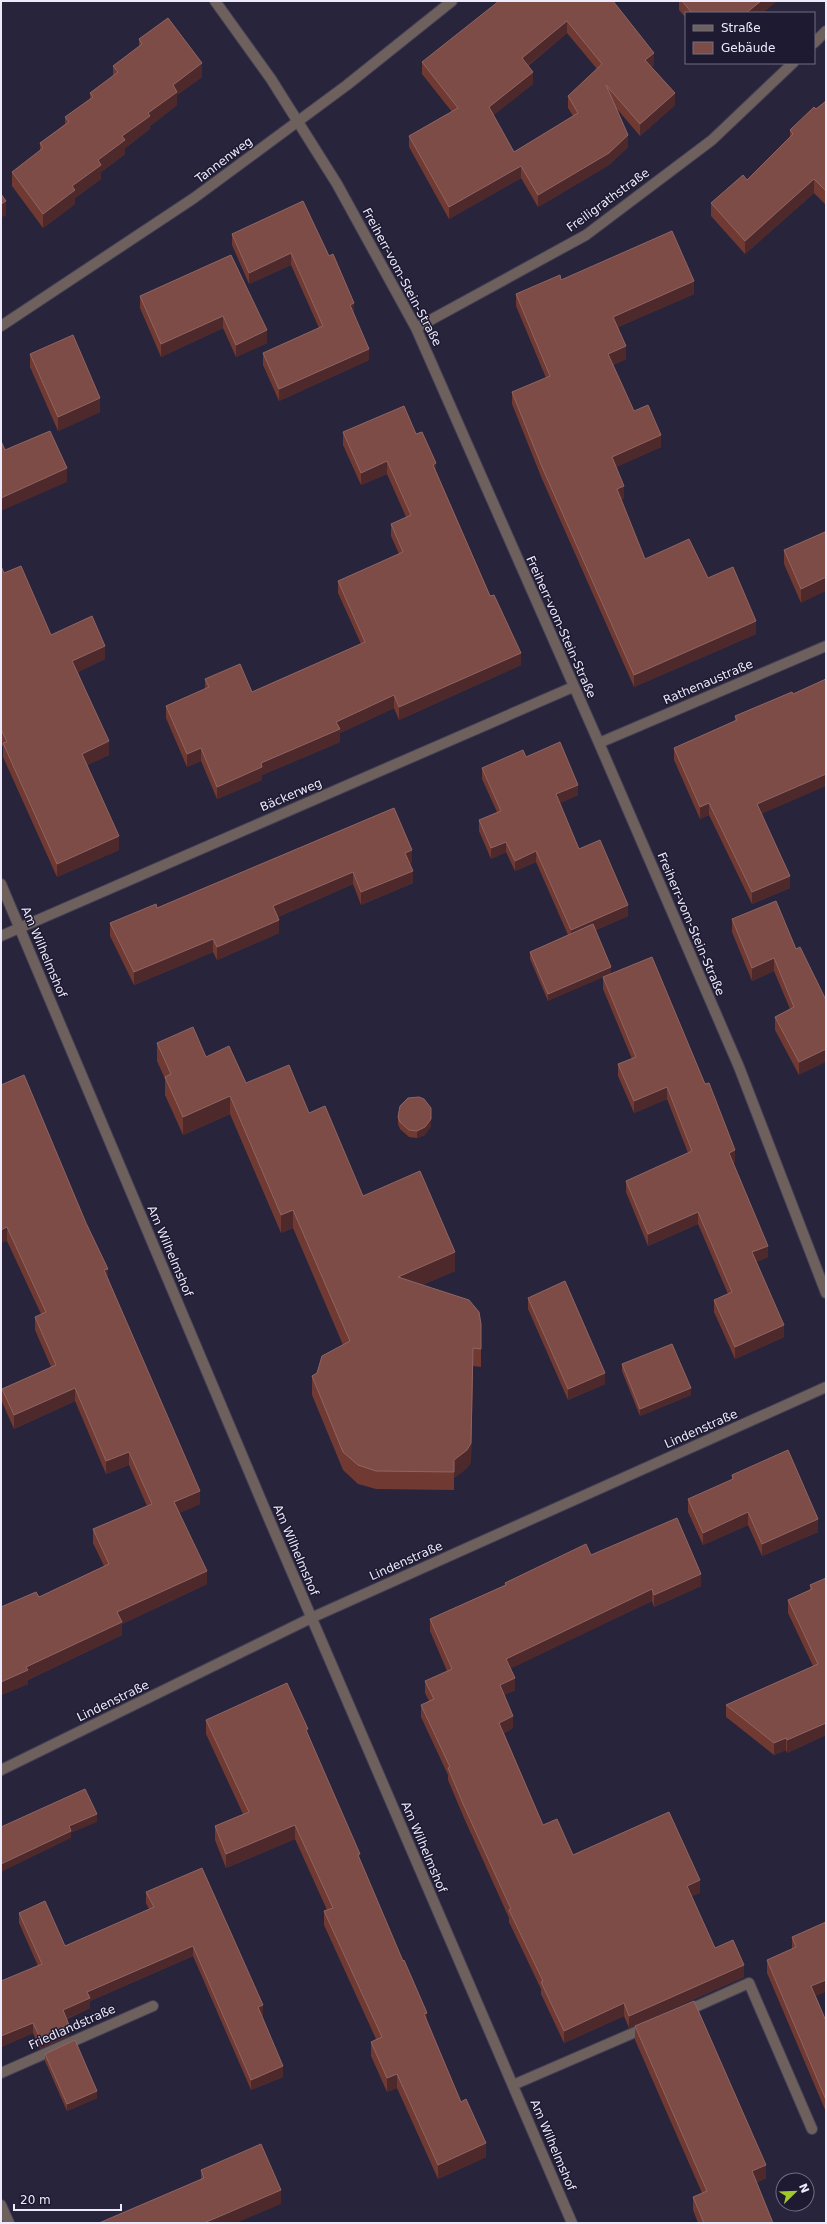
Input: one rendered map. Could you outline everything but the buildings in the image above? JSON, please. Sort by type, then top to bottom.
[{"type":"street","name":"Freiherr-vom-Stein-Straße","points":[[215,1],[271,79],[337,184],[416,328],[599,743],[739,1067],[826,1293]]},
{"type":"street","name":"Tannenweg","points":[[1,326],[194,198],[297,121],[347,86],[452,1]]},
{"type":"street","points":[[815,42],[826,31]]},
{"type":"street","name":"Freiligrathstraße","points":[[416,328],[586,235],[712,140],[792,64]]},
{"type":"street","name":"Rathenaustraße","points":[[599,743],[826,646]]},
{"type":"street","name":"Bäckerweg","points":[[1,936],[573,687]]},
{"type":"street","name":"Am Wilhelmshof","points":[[1,884],[311,1618],[572,2223]]},
{"type":"street","name":"Lindenstraße","points":[[1,1770],[311,1618],[826,1387]]},
{"type":"street","points":[[678,2014],[749,1983],[812,2129]]},
{"type":"street","name":"Friedlandstraße","points":[[1,2073],[153,2006]]},
{"type":"street","points":[[513,2085],[656,2023]]},
{"type":"street","points":[[1,2205],[9,2223]]}]
